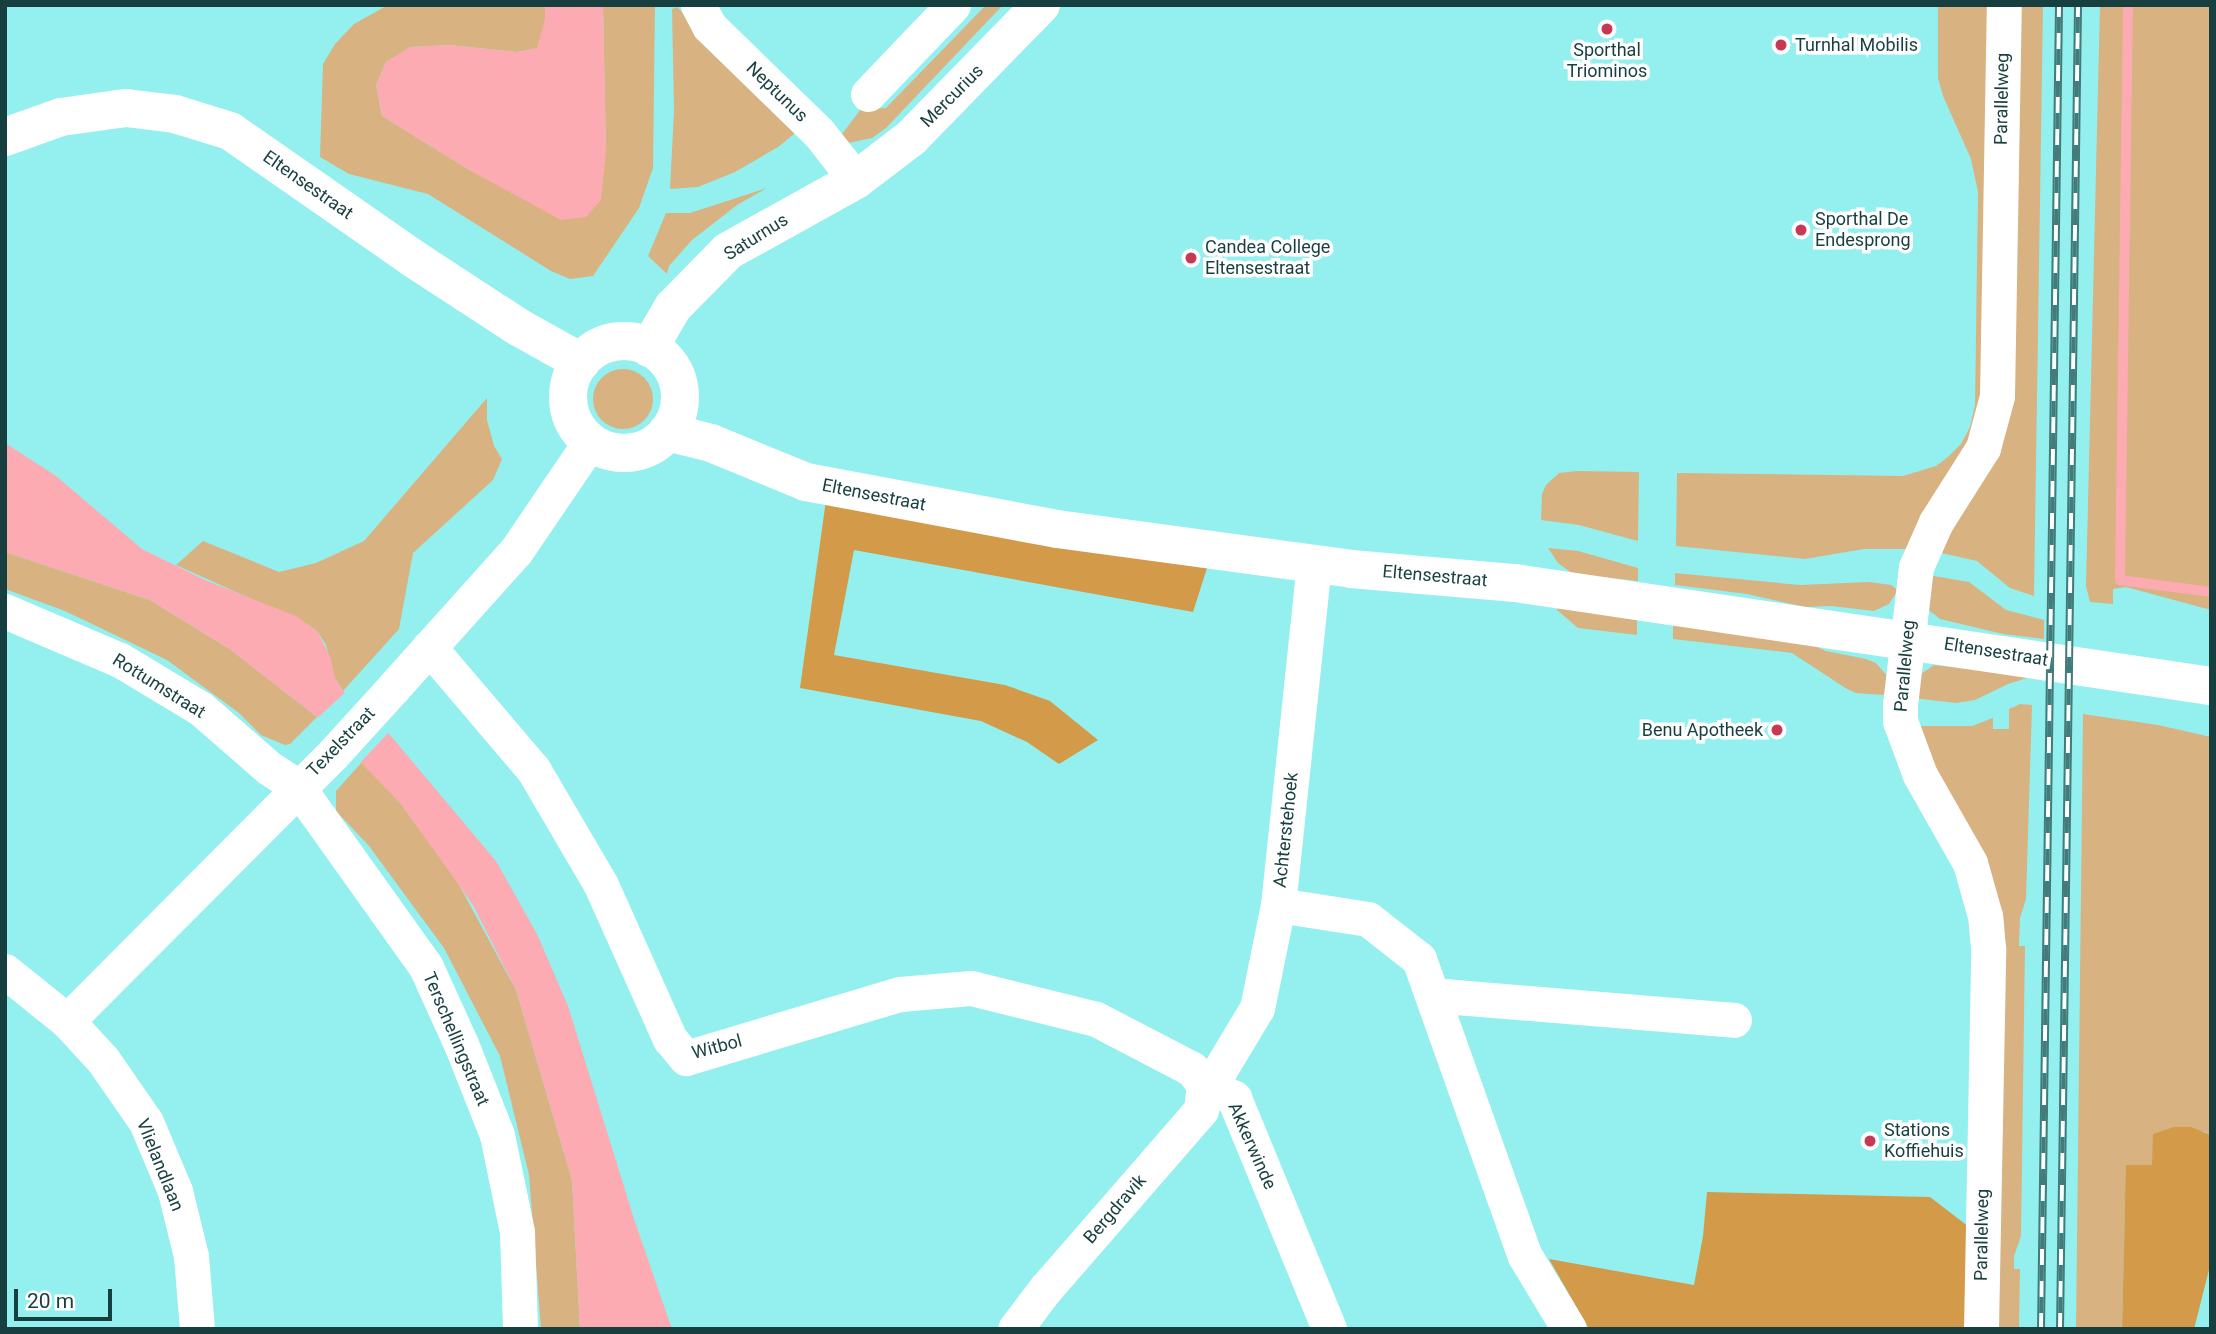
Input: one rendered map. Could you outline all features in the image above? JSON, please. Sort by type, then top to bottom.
[{"type":"street","name":"Neptunus","points":[[698,5],[709,26],[819,134],[856,180]]},
{"type":"street","points":[[868,94],[953,5]]},
{"type":"street","name":"Mercurius","points":[[856,180],[911,138],[1041,5]]},
{"type":"street","name":"Parallelweg","points":[[1981,1329],[1986,926],[1979,890],[1969,863],[1920,775],[1900,721],[1905,638],[1916,567],[1936,522],[1983,448],[1997,396],[2004,5]]},
{"type":"street","name":"Eltensestraat","points":[[5,137],[61,117],[126,108],[175,114],[230,131],[425,266],[520,328],[581,362]]},
{"type":"street","name":"Saturnus","points":[[649,348],[673,307],[728,251],[856,180]]},
{"type":"street","points":[[615,342],[632,342],[649,348],[668,364],[678,386],[678,411],[667,432],[649,447],[627,453],[604,450],[590,442],[578,429],[568,404],[572,377],[581,362],[599,347],[615,342]]},
{"type":"street","name":"Eltensestraat","points":[[667,432],[711,443],[806,482],[1057,529],[1314,563],[1515,583],[1905,638],[2211,686]]},
{"type":"street","name":"Texelstraat","points":[[67,1021],[298,786],[333,754],[516,551],[590,442]]},
{"type":"street","name":"Achterstehoek","points":[[1314,563],[1278,905],[1368,919],[1419,959],[1525,1256],[1569,1329]]},
{"type":"street","name":"Rottumstraat","points":[[5,611],[120,660],[200,708],[269,768],[298,786]]},
{"type":"street","name":"Witbol","points":[[429,647],[533,769],[601,885],[670,1039],[686,1058],[900,994],[971,988],[1096,1019],[1192,1069],[1204,1085]]},
{"type":"street","name":"Terschellingstraat","points":[[298,786],[426,967],[461,1044],[497,1135],[517,1232],[520,1329]]},
{"type":"street","points":[[1204,1085],[1215,1077],[1257,1007],[1278,905]]},
{"type":"street","name":"Vlielandlaan","points":[[5,971],[67,1021],[103,1060],[146,1122],[174,1191],[191,1256],[197,1329]]},
{"type":"street","points":[[1432,995],[1734,1020]]},
{"type":"street","name":"Bergdravik","points":[[1015,1329],[1046,1288],[1201,1110],[1204,1085]]},
{"type":"street","name":"Akkerwinde","points":[[1204,1085],[1234,1098],[1329,1329]]},
{"type":"shaded area","points":[[388,5],[545,5],[545,20],[538,48],[517,52],[449,45],[410,47],[386,62],[376,85],[382,116],[471,171],[606,152],[603,5],[655,5],[653,168],[639,208],[593,276],[570,279],[551,271],[428,194],[349,174],[320,157],[323,64],[335,44],[354,24]]},
{"type":"shaded area","points":[[545,5],[603,5],[606,152],[601,200],[586,217],[561,220],[471,171],[382,116],[376,85],[386,62],[410,47],[449,45],[517,52],[537,48],[545,20]]},
{"type":"shaded area","points":[[986,5],[1003,5],[886,128],[872,138],[848,143],[842,134],[861,109],[886,108]]},
{"type":"shaded area","points":[[1938,5],[1992,5],[1988,404],[1911,549],[1864,549],[1805,559],[1676,546],[1677,473],[1903,476],[1936,466],[1961,444],[1970,427],[1975,405],[1978,192],[1971,159],[1943,96],[1938,78]]},
{"type":"shaded area","points":[[2014,5],[2043,5],[2034,596],[2010,588],[1977,561],[1937,552],[1973,487]]},
{"type":"shaded area","points":[[2100,5],[2211,5],[2211,610],[2126,587],[2113,589],[2113,604],[2090,602],[2086,586]]},
{"type":"shaded area","points":[[677,7],[799,130],[778,147],[735,172],[698,187],[670,189],[674,111],[672,9]]},
{"type":"shaded area","points":[[767,188],[737,205],[692,240],[669,266],[667,274],[648,256],[666,213],[690,213]]},
{"type":"shaded area","points":[[623,369],[635,371],[648,382],[653,399],[651,411],[640,424],[623,429],[611,427],[598,416],[593,399],[595,387],[606,374]]},
{"type":"shaded area","points":[[487,398],[487,420],[494,446],[502,459],[493,480],[413,553],[399,629],[343,691],[335,678],[326,645],[318,632],[307,624],[176,565],[203,541],[279,572],[316,563],[364,541]]},
{"type":"shaded area","points":[[5,443],[56,476],[142,549],[205,580],[296,616],[318,632],[331,659],[335,678],[343,691],[390,735],[496,861],[537,934],[568,1006],[635,1222],[672,1329],[580,1329],[572,1180],[516,990],[473,905],[401,804],[317,717],[231,650],[150,600],[5,552]]},
{"type":"shaded area","points":[[1639,472],[1638,541],[1579,525],[1541,520],[1542,494],[1546,485],[1559,473]]},
{"type":"shaded area","points":[[826,500],[1207,568],[1193,612],[854,550],[834,655],[1005,685],[1050,701],[1098,740],[1059,764],[1027,742],[981,721],[800,688]]},
{"type":"shaded area","points":[[1548,548],[1578,551],[1638,568],[1638,581],[1573,574],[1558,563]]},
{"type":"shaded area","points":[[5,552],[150,600],[231,650],[317,717],[290,744],[285,745],[261,735],[239,713],[167,660],[65,611],[5,589]]},
{"type":"shaded area","points":[[1675,573],[1800,585],[1869,582],[1891,585],[1898,590],[1889,604],[1874,611],[1831,606],[1805,607],[1747,594],[1675,585]]},
{"type":"shaded area","points":[[1934,576],[1969,582],[2006,610],[2044,620],[2044,639],[2003,634],[1940,619],[1924,606],[1924,580]]},
{"type":"shaded area","points":[[1558,607],[1637,614],[1637,635],[1578,628],[1557,610]]},
{"type":"shaded area","points":[[1673,618],[1802,640],[1826,651],[1866,659],[1876,663],[1888,677],[1884,695],[1856,693],[1847,689],[1792,653],[1673,639]]},
{"type":"shaded area","points":[[1934,665],[1967,669],[2027,669],[2027,678],[1975,700],[1956,703],[1913,698],[1915,678]]},
{"type":"shaded area","points":[[2020,704],[2032,705],[2026,899],[2020,918],[2019,946],[2025,946],[2021,1236],[2014,1256],[2014,1269],[2020,1269],[2019,1329],[1994,1329],[1999,957],[1923,756],[1916,726],[1972,726],[1993,718],[1993,729],[2009,729],[2009,709]]},
{"type":"shaded area","points":[[2083,714],[2158,725],[2211,737],[2211,1135],[2203,1131],[2152,1165],[2125,1208],[2122,1329],[2076,1329]]},
{"type":"shaded area","points":[[362,762],[401,804],[457,881],[516,990],[572,1180],[580,1329],[541,1329],[529,1175],[500,1056],[444,948],[369,846],[336,811],[336,791]]},
{"type":"shaded area","points":[[2174,1127],[2191,1127],[2211,1135],[2211,1262],[2194,1329],[2122,1329],[2126,1165],[2152,1165],[2153,1134]]},
{"type":"shaded area","points":[[1707,1192],[1930,1197],[1969,1227],[1968,1329],[1589,1329],[1549,1259],[1694,1285],[1703,1236]]},
{"type":"pier","points":[[348,690],[391,730],[359,764],[315,720]]},
{"type":"waterway","points":[[2128,5],[2120,580],[2211,592]]},
{"type":"railway","points":[[2041,1329],[2059,5]]},
{"type":"railway","points":[[2060,1329],[2078,5]]},
{"type":"place","name":"Sporthal Triominos","points":[[1607,29]]},
{"type":"place","name":"Turnhal Mobilis","points":[[1781,45]]},
{"type":"place","name":"Sporthal De Endesprong","points":[[1801,230]]},
{"type":"place","name":"Candea College Eltensestraat","points":[[1191,258]]},
{"type":"place","name":"Benu Apotheek","points":[[1777,730]]},
{"type":"place","name":"Stations Koffiehuis","points":[[1870,1141]]}]
